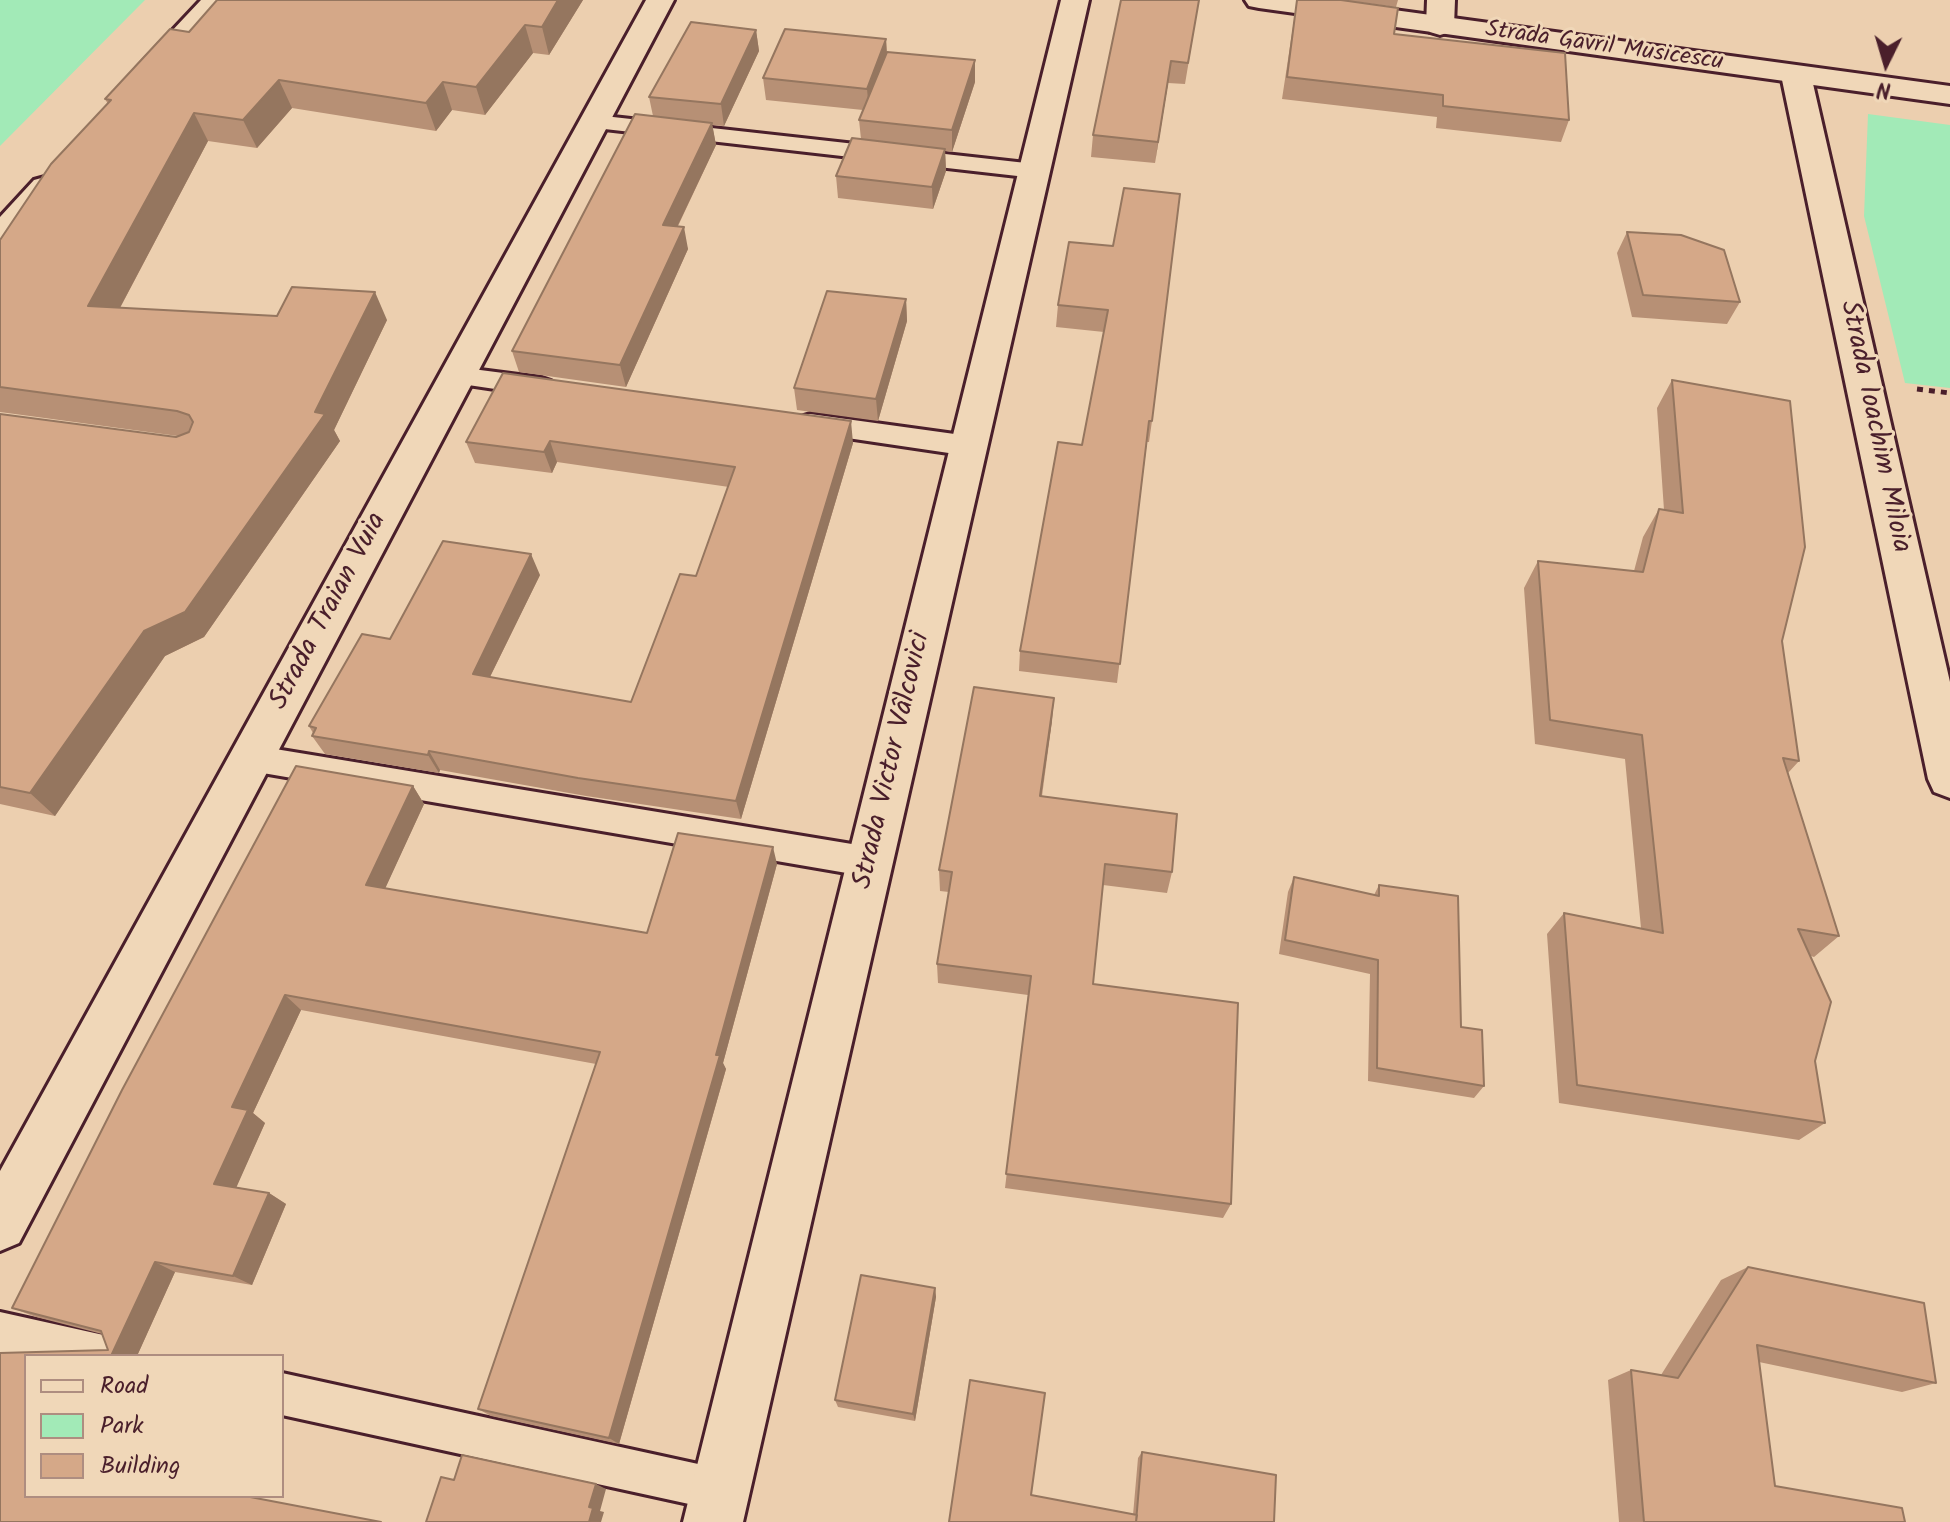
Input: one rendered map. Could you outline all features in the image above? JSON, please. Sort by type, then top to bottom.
[{"type":"street","points":[[131,93],[217,0]]},
{"type":"street","name":"Strada Traian Vuia","points":[[0,1224],[660,0]]},
{"type":"street","name":"Strada Victor Vâlcovici","points":[[717,1506],[1075,0]]},
{"type":"street","name":"Strada Gavril Musicescu","points":[[1259,0],[1441,13],[1796,75],[1950,95]]},
{"type":"street","name":"Strada Ioachim Miloia","points":[[1796,75],[1950,779]]},
{"type":"street","points":[[0,238],[67,161]]},
{"type":"lane","points":[[595,122],[1035,171]]},
{"type":"lane","points":[[457,376],[566,391]]},
{"type":"lane","points":[[783,421],[969,446]]},
{"type":"lane","points":[[251,758],[870,862]]},
{"type":"lane","points":[[0,1332],[99,1354]]},
{"type":"lane","points":[[284,1395],[717,1506]]},
{"type":"path","points":[[1913,389],[1950,393]]},
{"type":"green space","points":[[0,0],[145,0],[0,146]]},
{"type":"green space","points":[[1868,114],[1950,125],[1950,388],[1905,383],[1864,216]]},
{"type":"building","points":[[217,0],[558,0],[542,27],[525,25],[476,87],[443,82],[426,103],[279,80],[243,120],[194,113],[88,306],[277,316],[292,287],[375,292],[315,412],[325,414],[185,612],[144,631],[30,793],[0,787],[0,414],[176,437],[189,432],[193,422],[189,415],[177,411],[0,387],[0,240],[51,164],[111,100],[105,99],[170,29],[189,32]]},
{"type":"building","points":[[1121,0],[1199,0],[1188,63],[1171,61],[1158,142],[1093,135]]},
{"type":"building","points":[[1297,0],[1341,0],[1398,8],[1394,34],[1565,53],[1569,120],[1443,106],[1443,95],[1287,77]]},
{"type":"building","points":[[691,22],[756,30],[721,104],[649,97]]},
{"type":"building","points":[[785,29],[886,39],[867,89],[763,78]]},
{"type":"building","points":[[887,52],[975,60],[952,130],[859,120]]},
{"type":"building","points":[[635,114],[712,123],[663,225],[684,227],[620,365],[512,351]]},
{"type":"building","points":[[852,138],[945,149],[932,187],[836,176]]},
{"type":"building","points":[[1124,188],[1180,194],[1120,664],[1020,651],[1058,442],[1082,445],[1108,310],[1058,305],[1069,242],[1113,246]]},
{"type":"building","points":[[1627,232],[1681,235],[1724,250],[1740,302],[1643,295]]},
{"type":"building","points":[[827,291],[906,299],[876,399],[794,388]]},
{"type":"building","points":[[503,373],[851,421],[736,801],[578,778],[429,751],[428,755],[312,736],[316,728],[309,726],[362,634],[390,639],[443,541],[531,554],[473,674],[631,702],[680,574],[696,576],[735,467],[550,441],[544,452],[466,442]]},
{"type":"building","points":[[1672,380],[1790,401],[1805,547],[1782,641],[1799,761],[1783,758],[1839,936],[1798,929],[1831,1002],[1815,1061],[1825,1123],[1577,1085],[1564,913],[1663,933],[1642,735],[1550,720],[1538,561],[1643,572],[1659,509],[1683,513]]},
{"type":"building","points":[[974,687],[1054,698],[1040,796],[1177,814],[1172,872],[1105,864],[1093,984],[1238,1003],[1231,1204],[1006,1174],[1031,976],[937,964],[952,872],[939,870]]},
{"type":"building","points":[[296,766],[413,786],[366,885],[647,933],[678,833],[773,847],[716,1055],[720,1055],[609,1438],[478,1409],[600,1052],[285,995],[232,1107],[248,1110],[214,1184],[269,1193],[233,1276],[155,1262],[112,1354],[24,1354],[24,1498],[255,1498],[381,1522],[0,1522],[0,1353],[108,1350],[101,1331],[12,1308],[122,1090]]},
{"type":"building","points":[[1294,877],[1379,896],[1379,885],[1458,896],[1461,1027],[1482,1030],[1484,1086],[1377,1068],[1378,960],[1285,940]]},
{"type":"building","points":[[1748,1267],[1924,1303],[1936,1383],[1757,1345],[1775,1486],[1902,1508],[1905,1522],[1644,1522],[1631,1370],[1678,1378]]},
{"type":"building","points":[[861,1275],[935,1288],[913,1414],[835,1400]]},
{"type":"building","points":[[970,1380],[1045,1393],[1031,1495],[1137,1515],[1136,1522],[949,1522]]},
{"type":"building","points":[[1142,1452],[1276,1475],[1274,1522],[1136,1522]]},
{"type":"building","points":[[462,1455],[596,1484],[589,1507],[593,1508],[589,1522],[426,1522],[441,1477],[454,1480]]}]
